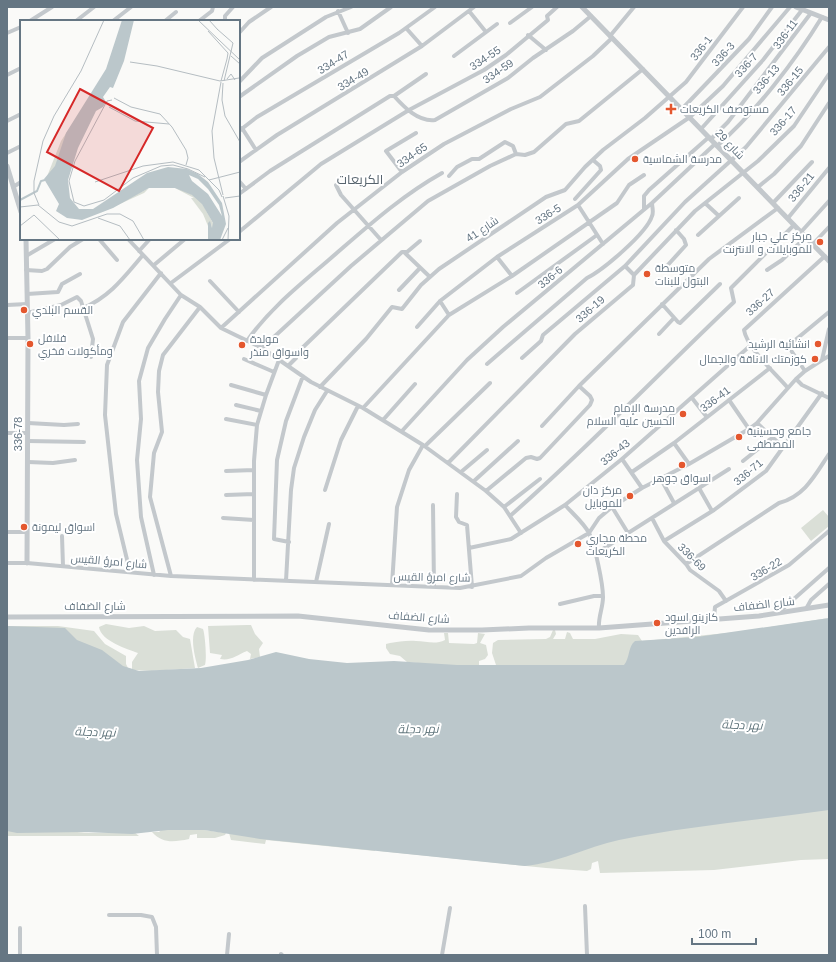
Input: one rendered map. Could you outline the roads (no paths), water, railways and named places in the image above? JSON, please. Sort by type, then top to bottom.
[{"type":"street","points":[[32,20],[52,7]]},
{"type":"street","points":[[77,20],[94,7]]},
{"type":"street","points":[[114,20],[131,7]]},
{"type":"street","points":[[200,20],[212,11],[213,7]]},
{"type":"street","points":[[225,20],[226,16],[233,7]]},
{"type":"street","points":[[240,32],[249,22],[271,7]]},
{"type":"street","points":[[240,81],[262,58],[338,11],[351,7]]},
{"type":"street","points":[[240,96],[263,78],[329,37],[360,29],[391,7]]},
{"type":"street","name":"334-47","points":[[241,130],[257,117],[406,28],[435,7]]},
{"type":"street","name":"334-49","points":[[240,161],[277,135],[422,46],[474,7]]},
{"type":"street","points":[[510,23],[532,7]]},
{"type":"street","name":"334-55","points":[[240,231],[321,164],[409,110],[484,70],[506,55],[528,35],[548,20],[547,16],[557,7]]},
{"type":"street","name":"شارع 29","points":[[582,7],[827,258]]},
{"type":"street","name":"334-65","points":[[221,328],[337,224],[402,172],[444,144],[511,109],[540,97],[593,56],[611,37],[634,7]]},
{"type":"street","name":"336-1","points":[[669,97],[686,82],[743,7]]},
{"type":"street","name":"336-3","points":[[682,109],[748,39],[772,7]]},
{"type":"street","name":"336-7","points":[[690,117],[723,86],[790,7]]},
{"type":"street","points":[[796,7],[829,20]]},
{"type":"street","name":"336-7","points":[[701,129],[763,60],[802,10]]},
{"type":"street","points":[[338,11],[348,33]]},
{"type":"street","points":[[469,11],[486,32]]},
{"type":"street","points":[[166,20],[176,12]]},
{"type":"street","name":"336-11","points":[[644,209],[644,196],[728,122],[811,13]]},
{"type":"street","name":"334-59","points":[[394,96],[404,108],[424,120],[435,120],[508,78],[591,16]]},
{"type":"street","name":"336-13","points":[[716,145],[735,130],[770,88],[822,17]]},
{"type":"street","points":[[454,56],[497,24]]},
{"type":"street","points":[[7,33],[20,27]]},
{"type":"street","points":[[406,28],[422,46]]},
{"type":"street","points":[[528,35],[546,50]]},
{"type":"street","name":"336-15","points":[[522,358],[541,341],[543,335],[625,266],[685,202],[755,136],[829,47]]},
{"type":"street","points":[[7,74],[20,68]]},
{"type":"street","points":[[262,348],[381,240],[428,201],[490,166],[516,154],[526,155],[534,152],[566,124],[579,121],[643,69]]},
{"type":"street","points":[[240,193],[317,141],[390,96],[394,96],[426,74]]},
{"type":"street","name":"336-17","points":[[743,172],[758,161],[794,126],[829,74]]},
{"type":"street","name":"شارع 41","points":[[320,387],[366,339],[392,307],[402,309],[421,285],[430,277],[489,234],[546,197],[565,190],[603,150],[669,97]]},
{"type":"street","points":[[758,187],[774,174],[801,146],[829,103]]},
{"type":"street","points":[[7,121],[20,114]]},
{"type":"street","name":"336-5","points":[[417,327],[440,301],[497,257],[578,206],[628,159],[690,117]]},
{"type":"street","points":[[241,130],[256,150]]},
{"type":"street","points":[[402,172],[386,152],[416,133]]},
{"type":"street","points":[[449,176],[457,167],[472,159],[479,159],[505,142],[512,146],[516,154]]},
{"type":"street","name":"336-6","points":[[402,431],[467,360],[652,203],[716,145]]},
{"type":"street","points":[[7,153],[20,146]]},
{"type":"street","points":[[575,199],[601,170],[600,166],[593,160]]},
{"type":"street","points":[[773,203],[812,162]]},
{"type":"street","points":[[7,166],[11,183],[20,204]]},
{"type":"street","name":"336-21","points":[[788,218],[829,168]]},
{"type":"street","name":"336-19","points":[[448,463],[570,339],[633,285],[634,275],[676,230],[705,203],[743,172]]},
{"type":"street","points":[[247,341],[258,326],[284,299],[368,226],[413,190],[442,173]]},
{"type":"street","points":[[363,408],[449,315],[512,276],[617,203],[629,185],[644,175]]},
{"type":"street","points":[[240,182],[246,189]]},
{"type":"street","points":[[336,185],[354,211],[381,240]]},
{"type":"street","points":[[698,235],[739,198]]},
{"type":"street","points":[[801,232],[829,201]]},
{"type":"street","points":[[487,364],[581,283],[600,272],[627,246],[653,215],[652,203]]},
{"type":"street","points":[[705,203],[719,216]]},
{"type":"street","points":[[578,206],[603,244]]},
{"type":"street","points":[[542,426],[579,386],[709,259],[778,208]]},
{"type":"street","points":[[510,516],[581,452],[673,360],[734,302],[731,288],[794,225]]},
{"type":"street","points":[[813,244],[829,227]]},
{"type":"street","points":[[666,267],[686,245],[684,239],[676,230]]},
{"type":"street","points":[[517,293],[597,235]]},
{"type":"street","points":[[767,270],[782,260],[806,237]]},
{"type":"street","name":"336-78","points":[[26,240],[28,338],[28,563]]},
{"type":"street","points":[[26,256],[53,240]]},
{"type":"street","points":[[26,270],[42,271],[47,269],[70,247],[81,240]]},
{"type":"street","points":[[100,240],[117,260]]},
{"type":"street","points":[[129,240],[182,295],[200,307],[221,328],[262,348],[320,387],[363,408],[424,446],[474,481],[504,507],[521,533]]},
{"type":"street","points":[[139,251],[149,240]]},
{"type":"street","points":[[154,265],[184,240]]},
{"type":"street","points":[[171,283],[229,240]]},
{"type":"street","points":[[288,366],[296,358],[298,352],[402,252],[405,253],[420,241]]},
{"type":"street","points":[[405,253],[430,277]]},
{"type":"street","points":[[83,308],[98,302],[114,289],[143,255]]},
{"type":"street","points":[[497,257],[512,276]]},
{"type":"street","name":"336-27","points":[[787,387],[750,345],[745,336],[744,330],[746,326],[827,258]]},
{"type":"street","points":[[625,266],[634,275]]},
{"type":"street","points":[[399,290],[420,268]]},
{"type":"street","points":[[130,572],[116,514],[105,415],[107,364],[122,322],[161,273]]},
{"type":"street","points":[[27,294],[58,292],[62,284],[80,274]]},
{"type":"street","points":[[210,281],[239,312]]},
{"type":"street","points":[[662,304],[680,323],[720,284]]},
{"type":"street","points":[[154,575],[141,517],[137,460],[141,419],[139,381],[148,348],[165,319],[182,295]]},
{"type":"street","points":[[27,312],[61,304],[77,297],[83,308],[93,339],[91,357]]},
{"type":"street","points":[[440,301],[449,315]]},
{"type":"street","points":[[7,305],[27,304]]},
{"type":"street","points":[[171,576],[150,497],[154,453],[162,432],[162,415],[158,392],[158,370],[163,355],[200,307]]},
{"type":"street","points":[[805,371],[788,346],[829,312]]},
{"type":"street","points":[[659,334],[674,318]]},
{"type":"street","points":[[822,360],[829,329]]},
{"type":"street","points":[[7,338],[28,338]]},
{"type":"street","name":"336-43","points":[[469,548],[511,539],[565,505],[622,459],[750,345]]},
{"type":"street","name":"شارع امرؤ القيس","points":[[7,563],[28,563],[171,576],[434,587],[472,587],[521,576],[546,558],[589,533],[599,518],[612,507],[642,488],[689,464],[749,429],[757,423],[787,387],[805,371],[829,356]]},
{"type":"street","points":[[244,359],[274,372]]},
{"type":"street","points":[[254,580],[254,470],[258,425],[266,395],[279,360]]},
{"type":"street","name":"336-41","points":[[632,472],[674,443],[706,416],[770,368]]},
{"type":"street","points":[[289,542],[274,539],[277,460],[286,421],[302,376]]},
{"type":"street","points":[[796,379],[807,388],[822,393],[829,398]]},
{"type":"street","points":[[392,585],[397,507],[409,470],[424,446],[490,383]]},
{"type":"street","points":[[383,420],[415,384]]},
{"type":"street","points":[[231,385],[266,395]]},
{"type":"street","points":[[486,491],[526,458],[540,458],[590,405],[592,400],[590,396],[579,386]]},
{"type":"street","points":[[286,581],[291,490],[294,468],[315,410],[327,391]]},
{"type":"street","name":"336-71","points":[[664,541],[712,511],[766,471],[822,393]]},
{"type":"street","points":[[692,398],[706,416]]},
{"type":"street","points":[[729,400],[749,429]]},
{"type":"street","points":[[236,405],[261,411]]},
{"type":"street","points":[[325,490],[342,440],[358,406]]},
{"type":"street","points":[[226,419],[258,425]]},
{"type":"street","points":[[28,423],[64,425],[78,424]]},
{"type":"street","points":[[757,423],[782,447]]},
{"type":"street","points":[[7,433],[28,433]]},
{"type":"street","points":[[743,461],[773,437]]},
{"type":"street","points":[[28,441],[84,442]]},
{"type":"street","points":[[474,481],[518,441]]},
{"type":"street","points":[[674,443],[689,464]]},
{"type":"street","points":[[461,472],[487,450]]},
{"type":"street","points":[[686,564],[780,503],[794,499],[806,488],[829,454]]},
{"type":"street","points":[[622,459],[642,488]]},
{"type":"street","points":[[28,462],[53,463],[75,460]]},
{"type":"street","points":[[595,554],[729,468]]},
{"type":"street","points":[[226,471],[254,470]]},
{"type":"street","points":[[504,507],[540,479]]},
{"type":"street","points":[[661,479],[674,503]]},
{"type":"street","points":[[699,488],[712,511]]},
{"type":"street","points":[[226,495],[254,494]]},
{"type":"street","points":[[458,494],[456,517],[459,522],[467,525],[472,587]]},
{"type":"street","points":[[433,505],[434,587]]},
{"type":"street","points":[[565,505],[589,533],[595,554],[603,596],[598,620],[600,628]]},
{"type":"street","points":[[612,507],[628,533]]},
{"type":"street","points":[[222,518],[254,520]]},
{"type":"street","name":"336-69","points":[[652,518],[664,541],[690,570],[719,591],[726,601]]},
{"type":"street","points":[[316,582],[329,524]]},
{"type":"street","name":"336-22","points":[[714,618],[715,607],[789,565],[829,531]]},
{"type":"street","points":[[7,532],[27,532]]},
{"type":"street","points":[[62,536],[63,566]]},
{"type":"street","points":[[778,614],[829,568]]},
{"type":"street","points":[[806,609],[811,600],[829,584]]},
{"type":"street","points":[[560,604],[594,596],[603,596]]},
{"type":"street","name":"شارع الضفاف","points":[[7,616],[291,616],[429,630],[600,628],[778,614],[829,605]]},
{"type":"street","points":[[585,906],[587,955]]},
{"type":"street","points":[[442,955],[450,908]]},
{"type":"street","points":[[109,915],[141,915],[152,918],[156,927],[157,955]]},
{"type":"street","points":[[20,928],[20,955]]},
{"type":"street","points":[[227,955],[229,934]]},
{"type":"water","name":"نهر دجلة","points":[[829,618],[829,810],[645,835],[607,843],[549,862],[525,866],[260,839],[204,830],[168,830],[132,834],[84,832],[17,833],[7,831],[7,626],[65,628],[77,640],[102,650],[123,666],[139,671],[201,668],[248,660],[276,652],[309,659],[347,663],[394,661],[457,665],[624,665],[631,646],[635,641],[697,637]]},
{"type":"place","name":"مستوصف الكريعات","points":[[671,109]]},
{"type":"place","name":"مدرسة الشماسية","points":[[635,159]]},
{"type":"place","name":"مركز علي جبار للموبايلات و الانترنت","points":[[820,242]]},
{"type":"place","name":"متوسطة البتول للبنات","points":[[647,274]]},
{"type":"place","name":"القسم البلدي","points":[[24,310]]},
{"type":"place","name":"فلافل ومأكولات فخري","points":[[30,344]]},
{"type":"place","name":"انشائية الرشيد","points":[[818,344]]},
{"type":"place","name":"مولدة واسواق منذر","points":[[242,345]]},
{"type":"place","name":"كوزمتك الاناقة والجمال","points":[[815,359]]},
{"type":"place","name":"مدرسة الإمام الحسين عليه السلام","points":[[683,414]]},
{"type":"place","name":"جامع وحسينية المصطفى","points":[[739,437]]},
{"type":"place","name":"اسواق جوهر","points":[[682,465]]},
{"type":"place","name":"مركز دان للموبايل","points":[[630,496]]},
{"type":"place","name":"اسواق ليمونة","points":[[24,527]]},
{"type":"place","name":"محطة مجاري الكريعات","points":[[578,544]]},
{"type":"place","name":"كازينو اسود الرافدين","points":[[657,623]]},
{"type":"district","name":"الكريعات","points":[[360,179]]}]
